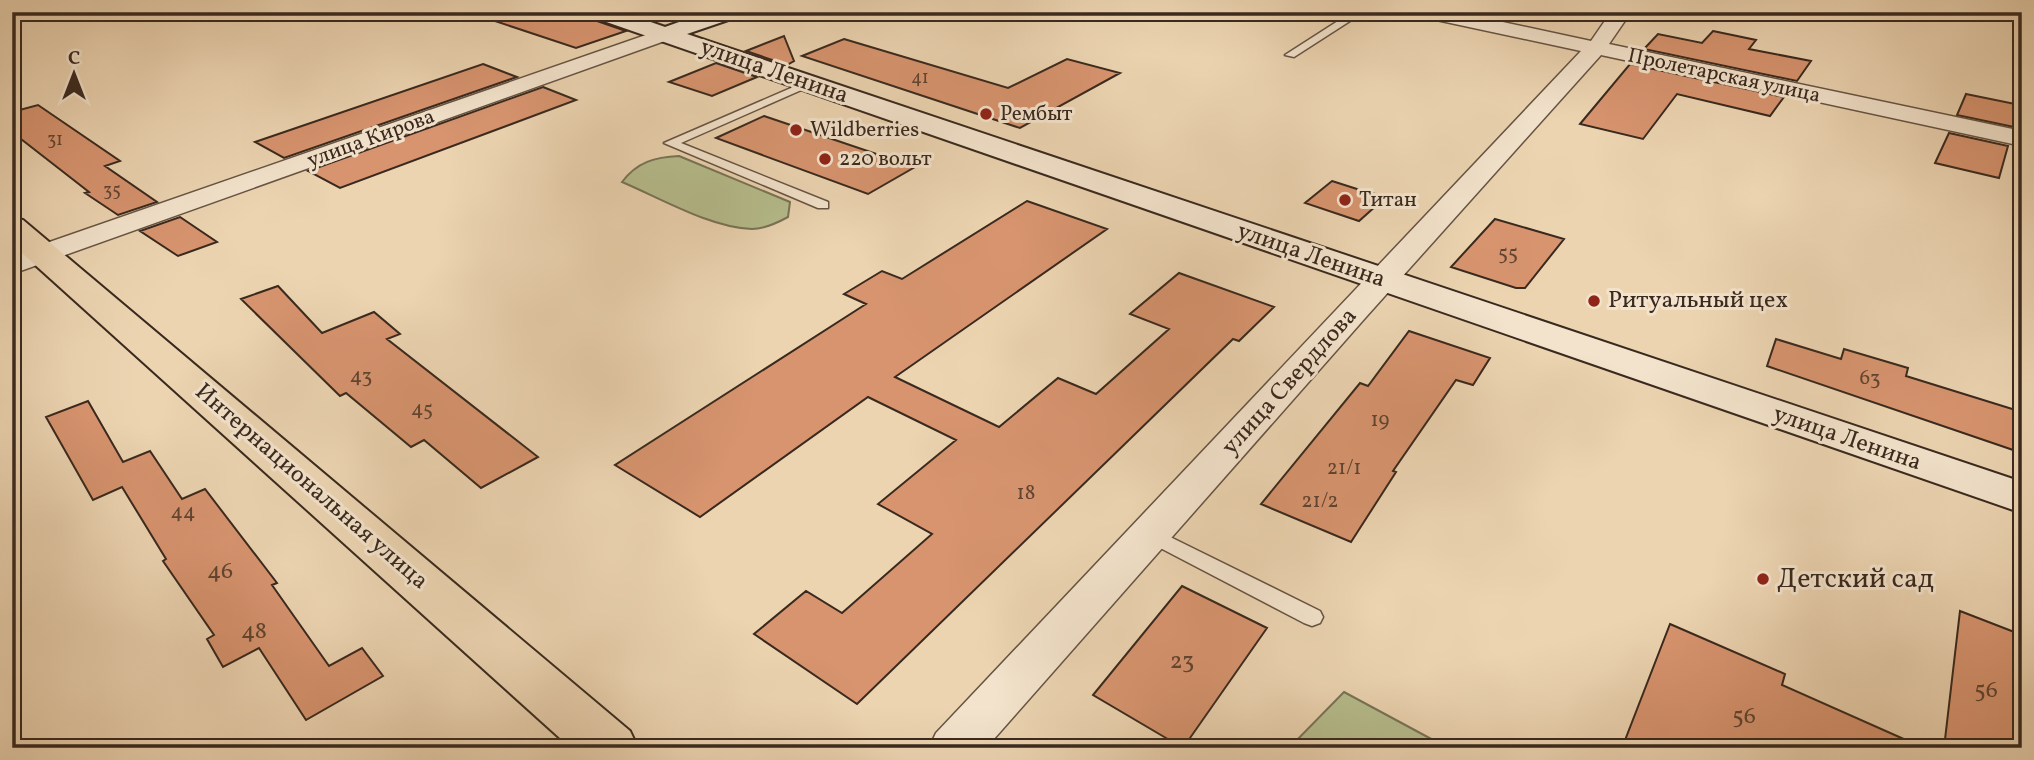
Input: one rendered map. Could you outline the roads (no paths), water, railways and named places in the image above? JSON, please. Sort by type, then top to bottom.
[{"type":"main road","name":"улица Ленина","points":[[600,12],[2022,498]]},
{"type":"main road","name":"улица Кирова","points":[[666,34],[729,12]]},
{"type":"main road","name":"Интернациональная улица","points":[[12,227],[28,260],[610,748]]},
{"type":"street","name":"Пролетарская улица","points":[[1427,12],[2022,139]]},
{"type":"street","name":"улица Свердлова","points":[[954,748],[1152,535],[1360,305],[1380,279],[1596,48],[1621,12]]},
{"type":"street","name":"улица Кирова","points":[[28,260],[666,34]]},
{"type":"lane","points":[[1290,55],[1359,12]]},
{"type":"lane","points":[[809,84],[670,143],[822,205]]},
{"type":"lane","points":[[1152,535],[1312,617]]},
{"type":"place","name":"Рембыт","points":[[986,114]]},
{"type":"place","name":"Wildberries","points":[[796,130]]},
{"type":"place","name":"220 вольт","points":[[825,159]]},
{"type":"place","name":"Титан","points":[[1345,200]]},
{"type":"place","name":"Ритуальный цех","points":[[1594,301]]},
{"type":"place","name":"Детский сад","points":[[1763,579]]}]
